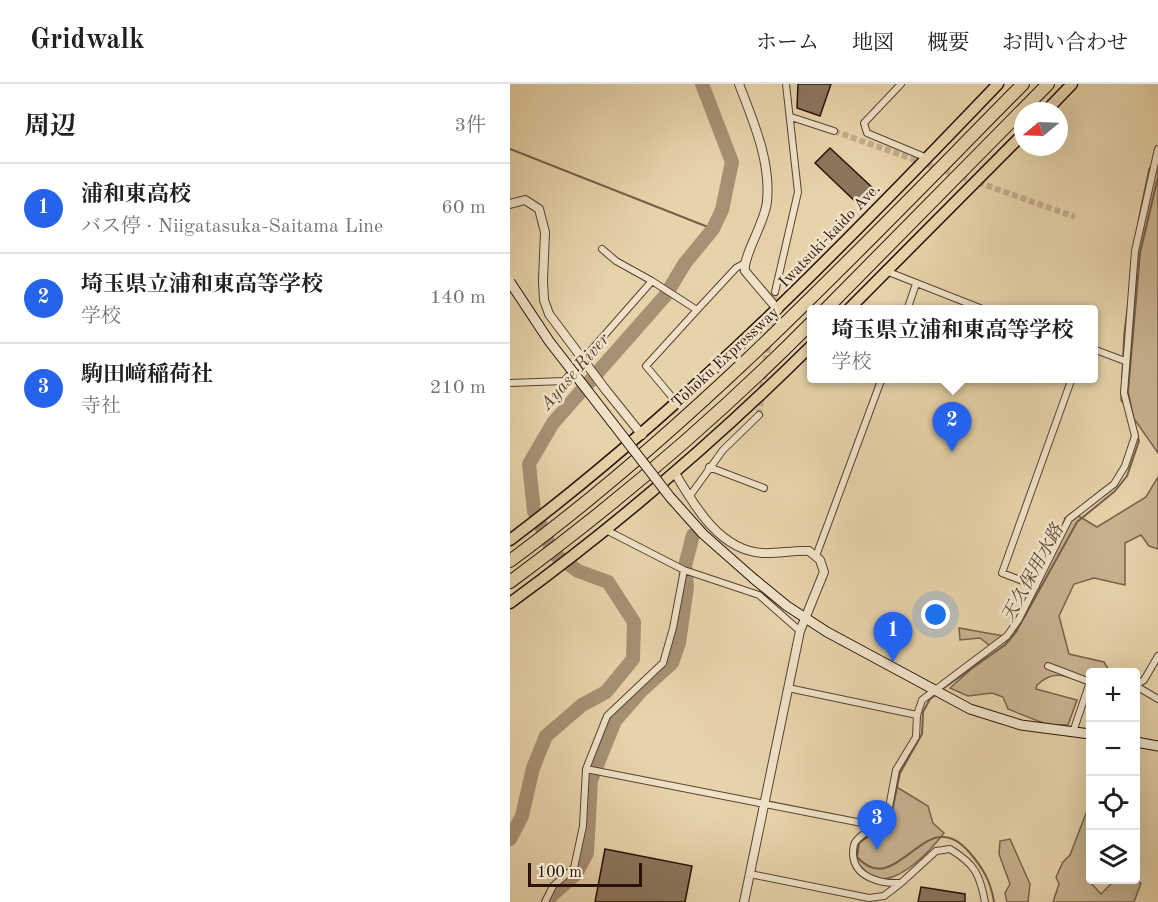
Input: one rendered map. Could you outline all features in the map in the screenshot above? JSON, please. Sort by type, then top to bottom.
[{"type":"highway","name":"Iwatsuki-kaido Ave.","points":[[510,540],[642,435],[778,310],[998,84]]},
{"type":"highway","name":"Tohoku Expressway","points":[[510,561],[652,448],[758,352],[1023,84]]},
{"type":"highway","points":[[829,305],[1048,84]]},
{"type":"highway","points":[[1055,102],[1072,84]]},
{"type":"highway","points":[[852,305],[1014,143]]},
{"type":"highway","name":"Tohoku Expressway","points":[[510,582],[593,519],[720,412],[807,327]]},
{"type":"highway","points":[[510,603],[606,530],[675,473],[754,402],[807,350]]},
{"type":"main road","points":[[510,282],[549,341],[670,497],[703,534],[754,579],[805,618],[970,709],[1004,721],[1086,734]]},
{"type":"main road","points":[[1140,743],[1158,746]]},
{"type":"street","points":[[677,404],[646,366],[736,268],[743,264],[755,240],[767,202],[763,153],[739,84]]},
{"type":"street","points":[[775,292],[798,192],[786,84]]},
{"type":"street","points":[[901,84],[864,123],[867,133],[927,158]]},
{"type":"street","points":[[791,117],[834,131]]},
{"type":"street","points":[[901,883],[875,881],[862,873],[853,860],[855,841],[887,818],[896,770],[916,737],[917,715],[922,700],[1007,636],[1036,586],[1069,519],[1114,484],[1131,451],[1135,436],[1124,393],[1125,361],[1135,251],[1158,149]]},
{"type":"street","points":[[510,204],[525,200],[539,209],[545,232],[543,281],[544,300],[549,314],[642,435]]},
{"type":"street","points":[[602,249],[616,261],[697,310]]},
{"type":"street","points":[[743,264],[745,271],[778,310]]},
{"type":"street","points":[[886,271],[974,305]]},
{"type":"street","points":[[510,383],[564,381],[652,281]]},
{"type":"street","points":[[908,305],[916,284]]},
{"type":"street","points":[[1098,351],[1125,361]]},
{"type":"street","points":[[816,556],[880,383]]},
{"type":"street","points":[[1036,586],[1002,573],[1070,383]]},
{"type":"street","points":[[689,497],[709,467],[759,415]]},
{"type":"street","points":[[709,467],[764,488]]},
{"type":"street","points":[[675,473],[700,514],[729,542],[748,551],[763,553],[802,550],[816,556],[824,572],[800,631],[744,902]]},
{"type":"street","points":[[606,530],[684,570],[759,595],[800,631]]},
{"type":"street","points":[[544,902],[552,886],[574,868],[591,770],[607,716],[663,663],[673,628],[684,570]]},
{"type":"street","points":[[1140,683],[1158,656]]},
{"type":"street","points":[[1048,666],[1086,680]]},
{"type":"street","points":[[788,688],[917,715]]},
{"type":"street","points":[[1140,688],[1158,699]]},
{"type":"street","points":[[1074,732],[1086,694]]},
{"type":"street","points":[[591,770],[867,824],[873,829]]},
{"type":"street","points":[[750,874],[869,898],[884,896],[936,851],[950,849],[973,867],[980,877],[986,902]]},
{"type":"shaded area","points":[[1158,154],[1158,453],[1121,400],[1124,334],[1139,217],[1149,169]]},
{"type":"shaded area","points":[[1158,477],[1158,549],[1149,546],[1141,535],[1125,543],[1125,585],[1094,578],[1074,584],[1059,616],[1069,654],[1104,662],[1108,668],[1086,668],[1086,683],[1056,675],[1050,676],[1037,685],[1036,689],[1077,700],[1068,725],[1048,725],[1008,709],[1003,697],[992,693],[968,696],[950,688],[994,649],[980,638],[960,640],[959,628],[1009,637],[1053,556],[1065,518],[1077,515],[1097,527],[1146,497]]},
{"type":"shaded area","points":[[895,786],[928,806],[933,823],[944,833],[916,863],[898,875],[880,879],[870,875],[857,863],[856,845],[888,819]]},
{"type":"shaded area","points":[[1086,813],[1086,884],[1092,884],[1101,894],[1111,884],[1140,882],[1141,883],[1134,902],[1053,902],[1059,884],[1056,877],[1063,862],[1070,855]]},
{"type":"shaded area","points":[[1010,839],[1030,884],[1028,902],[1007,902],[1005,893],[1010,884],[999,854],[1000,841]]},
{"type":"building","points":[[798,84],[831,84],[820,116],[797,108]]},
{"type":"building","points":[[830,148],[876,191],[861,207],[815,163]]},
{"type":"building","points":[[605,849],[692,866],[685,902],[595,902]]},
{"type":"building","points":[[921,887],[965,894],[965,902],[918,902]]},
{"type":"waterway","name":"Ayase River","points":[[510,839],[522,816],[533,768],[546,736],[582,705],[606,692],[633,659],[634,622],[608,582],[578,571],[554,554],[534,511],[529,464],[553,423],[665,296],[685,263],[713,229],[722,210],[732,162],[702,84]]},
{"type":"waterway","points":[[510,149],[713,229]]},
{"type":"waterway","name":"天久保用水路","points":[[1135,426],[1128,392],[1140,253],[1158,177]]},
{"type":"waterway","name":"天久保用水路","points":[[941,690],[1005,645],[1016,632],[1077,522],[1115,491],[1127,476],[1139,441],[1137,434]]},
{"type":"waterway","points":[[548,902],[552,895],[576,874],[587,853],[591,780],[615,721],[642,690],[672,663],[679,643],[687,587],[685,566],[693,535]]},
{"type":"waterway","name":"天久保用水路","points":[[937,694],[930,699],[923,712],[922,734],[900,773],[890,821],[859,843],[857,857],[872,868],[886,868],[925,842],[939,837],[954,840],[970,853],[983,870],[994,902]]},
{"type":"tunnel","points":[[834,131],[1075,217]]},
{"type":"tunnel","points":[[759,415],[775,292]]},
{"type":"place","name":"埼玉県立浦和東高等学校","points":[[952,452]]},
{"type":"place","name":"浦和東高校","points":[[893,662]]},
{"type":"place","name":"駒田﨑稲荷社","points":[[877,850]]}]
